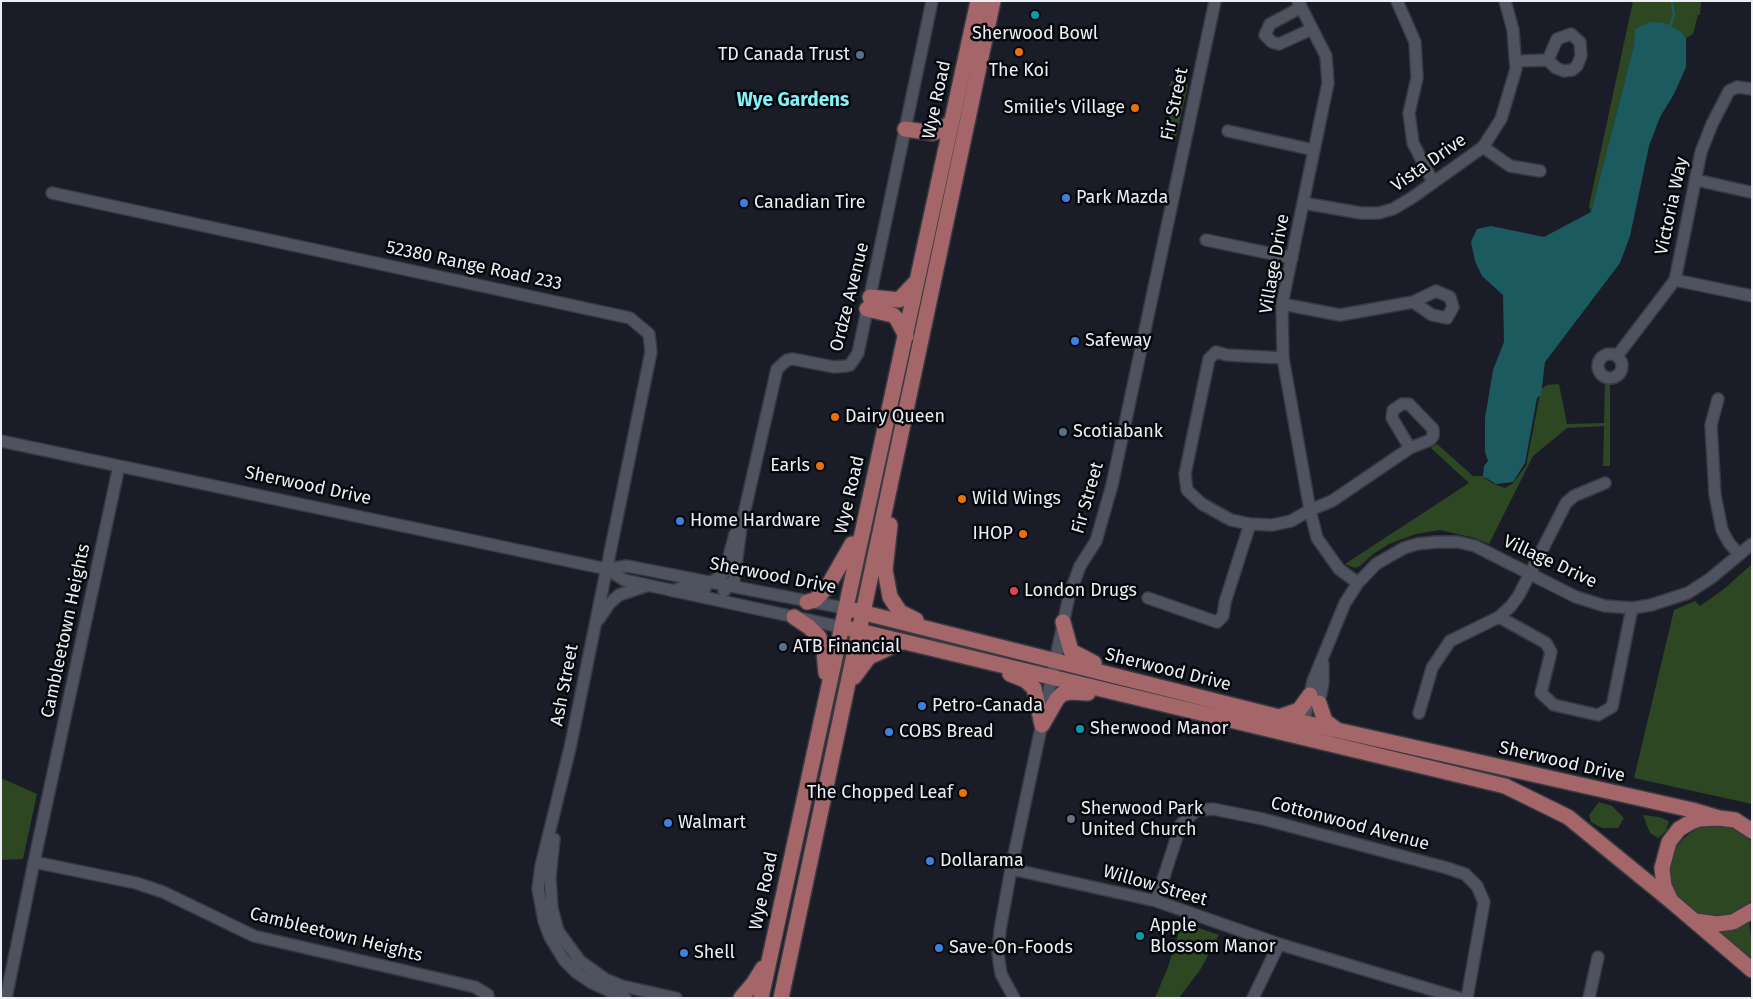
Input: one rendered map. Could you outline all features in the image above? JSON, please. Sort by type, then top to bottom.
[{"type":"main road","name":"Wye Road","points":[[761,998],[862,525],[906,336],[978,1]]},
{"type":"main road","name":"Wye Road","points":[[781,998],[993,1]]},
{"type":"main road","points":[[905,129],[932,133],[943,129],[952,121]]},
{"type":"main road","points":[[869,303],[899,300],[918,279]]},
{"type":"main road","points":[[869,303],[893,315],[900,322],[906,336]]},
{"type":"main road","points":[[897,450],[885,570],[890,598],[904,616],[956,632],[979,643]]},
{"type":"main road","points":[[806,602],[818,598],[832,580],[862,525]]},
{"type":"main road","name":"Sherwood Drive","points":[[844,608],[1279,718],[1307,731],[1339,731],[1720,818]]},
{"type":"main road","points":[[794,617],[809,627],[819,637],[826,662],[826,691]]},
{"type":"main road","points":[[1063,622],[1067,643],[1073,653],[1142,682]]},
{"type":"main road","name":"Sherwood Drive","points":[[841,627],[1116,694],[1307,731],[1485,780],[1520,792],[1554,808],[1581,826],[1695,921]]},
{"type":"main road","points":[[848,687],[868,657],[902,642]]},
{"type":"main road","points":[[985,662],[1031,684],[1037,696],[1042,725]]},
{"type":"main road","points":[[1042,725],[1062,694],[1070,692],[1116,694]]},
{"type":"main road","points":[[1279,718],[1299,710],[1315,699],[1325,721],[1339,731]]},
{"type":"main road","points":[[1671,901],[1664,886],[1662,875],[1664,855],[1669,842],[1680,829],[1699,819],[1720,818],[1752,822]]},
{"type":"main road","points":[[1735,820],[1752,831]]},
{"type":"main road","points":[[772,998],[786,905],[782,895]]},
{"type":"main road","points":[[1695,921],[1717,924],[1733,922],[1752,911]]},
{"type":"main road","points":[[1695,921],[1752,970]]},
{"type":"main road","points":[[741,998],[753,984],[770,956]]},
{"type":"main road","points":[[784,982],[789,998]]},
{"type":"street","name":"Ordze Avenue","points":[[741,527],[776,369],[787,360],[793,359],[834,367],[850,365],[858,353],[932,1]]},
{"type":"street","name":"Fir Street","points":[[1014,998],[1001,974],[998,954],[1000,930],[1011,869],[1063,622],[1073,584],[1096,541],[1110,492],[1215,1]]},
{"type":"street","points":[[1397,1],[1414,42],[1417,78],[1409,114],[1413,143],[1433,182]]},
{"type":"street","name":"Vista Drive","points":[[1303,203],[1361,213],[1379,213],[1393,209],[1482,146],[1501,119],[1510,94],[1517,61],[1513,30],[1505,1]]},
{"type":"street","points":[[1299,5],[1270,24],[1265,35],[1272,42],[1279,44],[1312,29]]},
{"type":"street","name":"Village Drive","points":[[1299,5],[1326,56],[1328,83],[1282,304],[1283,358],[1310,510],[1317,538],[1327,555],[1339,569],[1358,583]]},
{"type":"street","points":[[1517,61],[1548,60]]},
{"type":"street","name":"Victoria Way","points":[[1752,89],[1737,87],[1729,91],[1701,152],[1675,280],[1752,296]]},
{"type":"street","points":[[1228,131],[1314,150]]},
{"type":"street","points":[[1482,146],[1510,166],[1540,171]]},
{"type":"street","points":[[1696,180],[1751,194]]},
{"type":"street","name":"52380 Range Road 233","points":[[52,193],[630,318],[649,334],[651,352],[607,569]]},
{"type":"street","points":[[1206,240],[1292,258]]},
{"type":"street","points":[[1617,356],[1675,280]]},
{"type":"street","points":[[1282,304],[1340,315],[1413,302]]},
{"type":"street","points":[[1283,358],[1227,355],[1216,352],[1209,359],[1185,474],[1187,490],[1202,504],[1231,520],[1250,524],[1272,525],[1291,522],[1310,510],[1332,501],[1410,448]]},
{"type":"street","points":[[1718,399],[1710,425],[1716,502],[1722,530],[1729,543],[1739,554]]},
{"type":"street","name":"Sherwood Drive","points":[[1,441],[607,569],[627,566],[844,608]]},
{"type":"street","name":"Cambleetown Heights","points":[[6,998],[119,466]]},
{"type":"street","points":[[1418,713],[1432,668],[1450,641],[1499,617],[1520,595],[1566,503],[1574,496],[1605,483]]},
{"type":"street","points":[[1148,598],[1217,622],[1223,616],[1224,602],[1250,524]]},
{"type":"street","points":[[709,583],[722,576],[734,538],[741,527]]},
{"type":"street","points":[[673,591],[685,586],[724,591],[729,587],[734,580],[741,527]]},
{"type":"street","name":"Village Drive","points":[[1307,731],[1315,699],[1313,680],[1323,662],[1336,622],[1358,583],[1376,564],[1391,555],[1417,544],[1458,542],[1475,546],[1586,601],[1632,608],[1651,605],[1688,593],[1711,578],[1752,544]]},
{"type":"street","name":"Sherwood Drive","points":[[607,569],[624,580],[648,586],[841,627]]},
{"type":"street","name":"Ash Street","points":[[607,569],[557,808],[541,866],[538,889],[544,921],[558,951],[577,973],[609,992],[625,998]]},
{"type":"street","points":[[595,624],[614,599],[627,592],[648,586]]},
{"type":"street","points":[[1499,617],[1546,643],[1551,652],[1542,693],[1554,705],[1598,715],[1612,707],[1632,608]]},
{"type":"street","name":"Ash Street","points":[[557,808],[550,877],[552,908],[558,930],[580,961],[605,979],[622,986],[676,998]]},
{"type":"street","name":"Cottonwood Avenue","points":[[1156,901],[1181,824],[1197,810],[1213,809],[1263,819],[1447,868],[1465,874],[1477,886],[1484,902],[1467,998]]},
{"type":"street","name":"Cambleetown Heights","points":[[34,862],[136,883],[163,892],[254,936],[475,987],[488,995]]},
{"type":"street","name":"Willow Street","points":[[1011,869],[1156,901],[1279,944],[1459,998]]},
{"type":"street","points":[[1253,998],[1279,944]]},
{"type":"street","points":[[1588,998],[1598,957]]},
{"type":"shaded area","points":[[1633,1],[1701,1],[1700,15],[1698,15],[1693,34],[1686,38],[1680,31],[1636,29],[1634,45],[1591,212],[1589,206]]},
{"type":"shaded area","points":[[1650,22],[1664,23],[1680,31],[1686,38],[1686,67],[1674,94],[1660,117],[1649,146],[1630,236],[1620,263],[1545,362],[1541,395],[1537,398],[1525,463],[1513,482],[1496,484],[1483,476],[1484,466],[1488,461],[1485,452],[1485,418],[1493,370],[1504,342],[1503,295],[1482,276],[1475,261],[1471,242],[1477,229],[1491,226],[1544,237],[1591,212],[1634,45],[1635,29]]},
{"type":"shaded area","points":[[1171,81],[1188,85],[1176,138],[1162,136],[1160,133],[1166,132],[1176,87],[1169,86]]},
{"type":"shaded area","points":[[1605,383],[1610,384],[1610,466],[1603,466],[1604,426],[1567,428],[1533,456],[1489,544],[1475,538],[1440,530],[1416,534],[1389,544],[1355,568],[1345,564],[1469,483],[1431,448],[1437,444],[1473,476],[1483,476],[1483,472],[1485,478],[1505,488],[1513,483],[1526,466],[1541,389],[1547,385],[1559,384],[1567,424],[1604,423]]},
{"type":"shaded area","points":[[1752,564],[1752,804],[1634,778],[1674,610],[1695,601],[1700,606],[1724,589]]},
{"type":"shaded area","points":[[1,778],[37,794],[23,859],[1,860]]},
{"type":"shaded area","points":[[1599,802],[1612,806],[1624,818],[1618,828],[1602,828],[1591,822],[1589,815]]},
{"type":"shaded area","points":[[1643,815],[1659,817],[1669,821],[1666,831],[1658,838],[1650,833]]},
{"type":"shaded area","points":[[1710,825],[1738,830],[1752,842],[1752,899],[1745,907],[1731,915],[1716,917],[1700,915],[1686,906],[1676,894],[1670,879],[1670,863],[1675,849],[1684,838],[1696,829]]},
{"type":"shaded area","points":[[1182,922],[1219,935],[1200,970],[1179,998],[1155,998],[1168,967]]},
{"type":"shaded area","points":[[1749,922],[1752,964],[1717,933],[1717,930]]},
{"type":"waterway","points":[[1670,26],[1674,15],[1672,1]]},
{"type":"place","name":"Sherwood Bowl","points":[[1035,15]]},
{"type":"place","name":"The Koi","points":[[1019,52]]},
{"type":"place","name":"TD Canada Trust","points":[[860,55]]},
{"type":"place","name":"Smilie's Village","points":[[1135,108]]},
{"type":"place","name":"Park Mazda","points":[[1066,198]]},
{"type":"place","name":"Canadian Tire","points":[[744,203]]},
{"type":"place","name":"Safeway","points":[[1075,341]]},
{"type":"place","name":"Dairy Queen","points":[[835,417]]},
{"type":"place","name":"Scotiabank","points":[[1063,432]]},
{"type":"place","name":"Earls","points":[[820,466]]},
{"type":"place","name":"Wild Wings","points":[[962,499]]},
{"type":"place","name":"Home Hardware","points":[[680,521]]},
{"type":"place","name":"IHOP","points":[[1023,534]]},
{"type":"place","name":"London Drugs","points":[[1014,591]]},
{"type":"place","name":"ATB Financial","points":[[783,647]]},
{"type":"place","name":"Petro-Canada","points":[[922,706]]},
{"type":"place","name":"Sherwood Manor","points":[[1080,729]]},
{"type":"place","name":"COBS Bread","points":[[889,732]]},
{"type":"place","name":"The Chopped Leaf","points":[[963,793]]},
{"type":"place","name":"Sherwood Park United Church","points":[[1071,819]]},
{"type":"place","name":"Walmart","points":[[668,823]]},
{"type":"place","name":"Dollarama","points":[[930,861]]},
{"type":"place","name":"Apple Blossom Manor","points":[[1140,936]]},
{"type":"place","name":"Save-On-Foods","points":[[939,948]]},
{"type":"place","name":"Shell","points":[[684,953]]},
{"type":"district","name":"Wye Gardens","points":[[793,101]]}]
